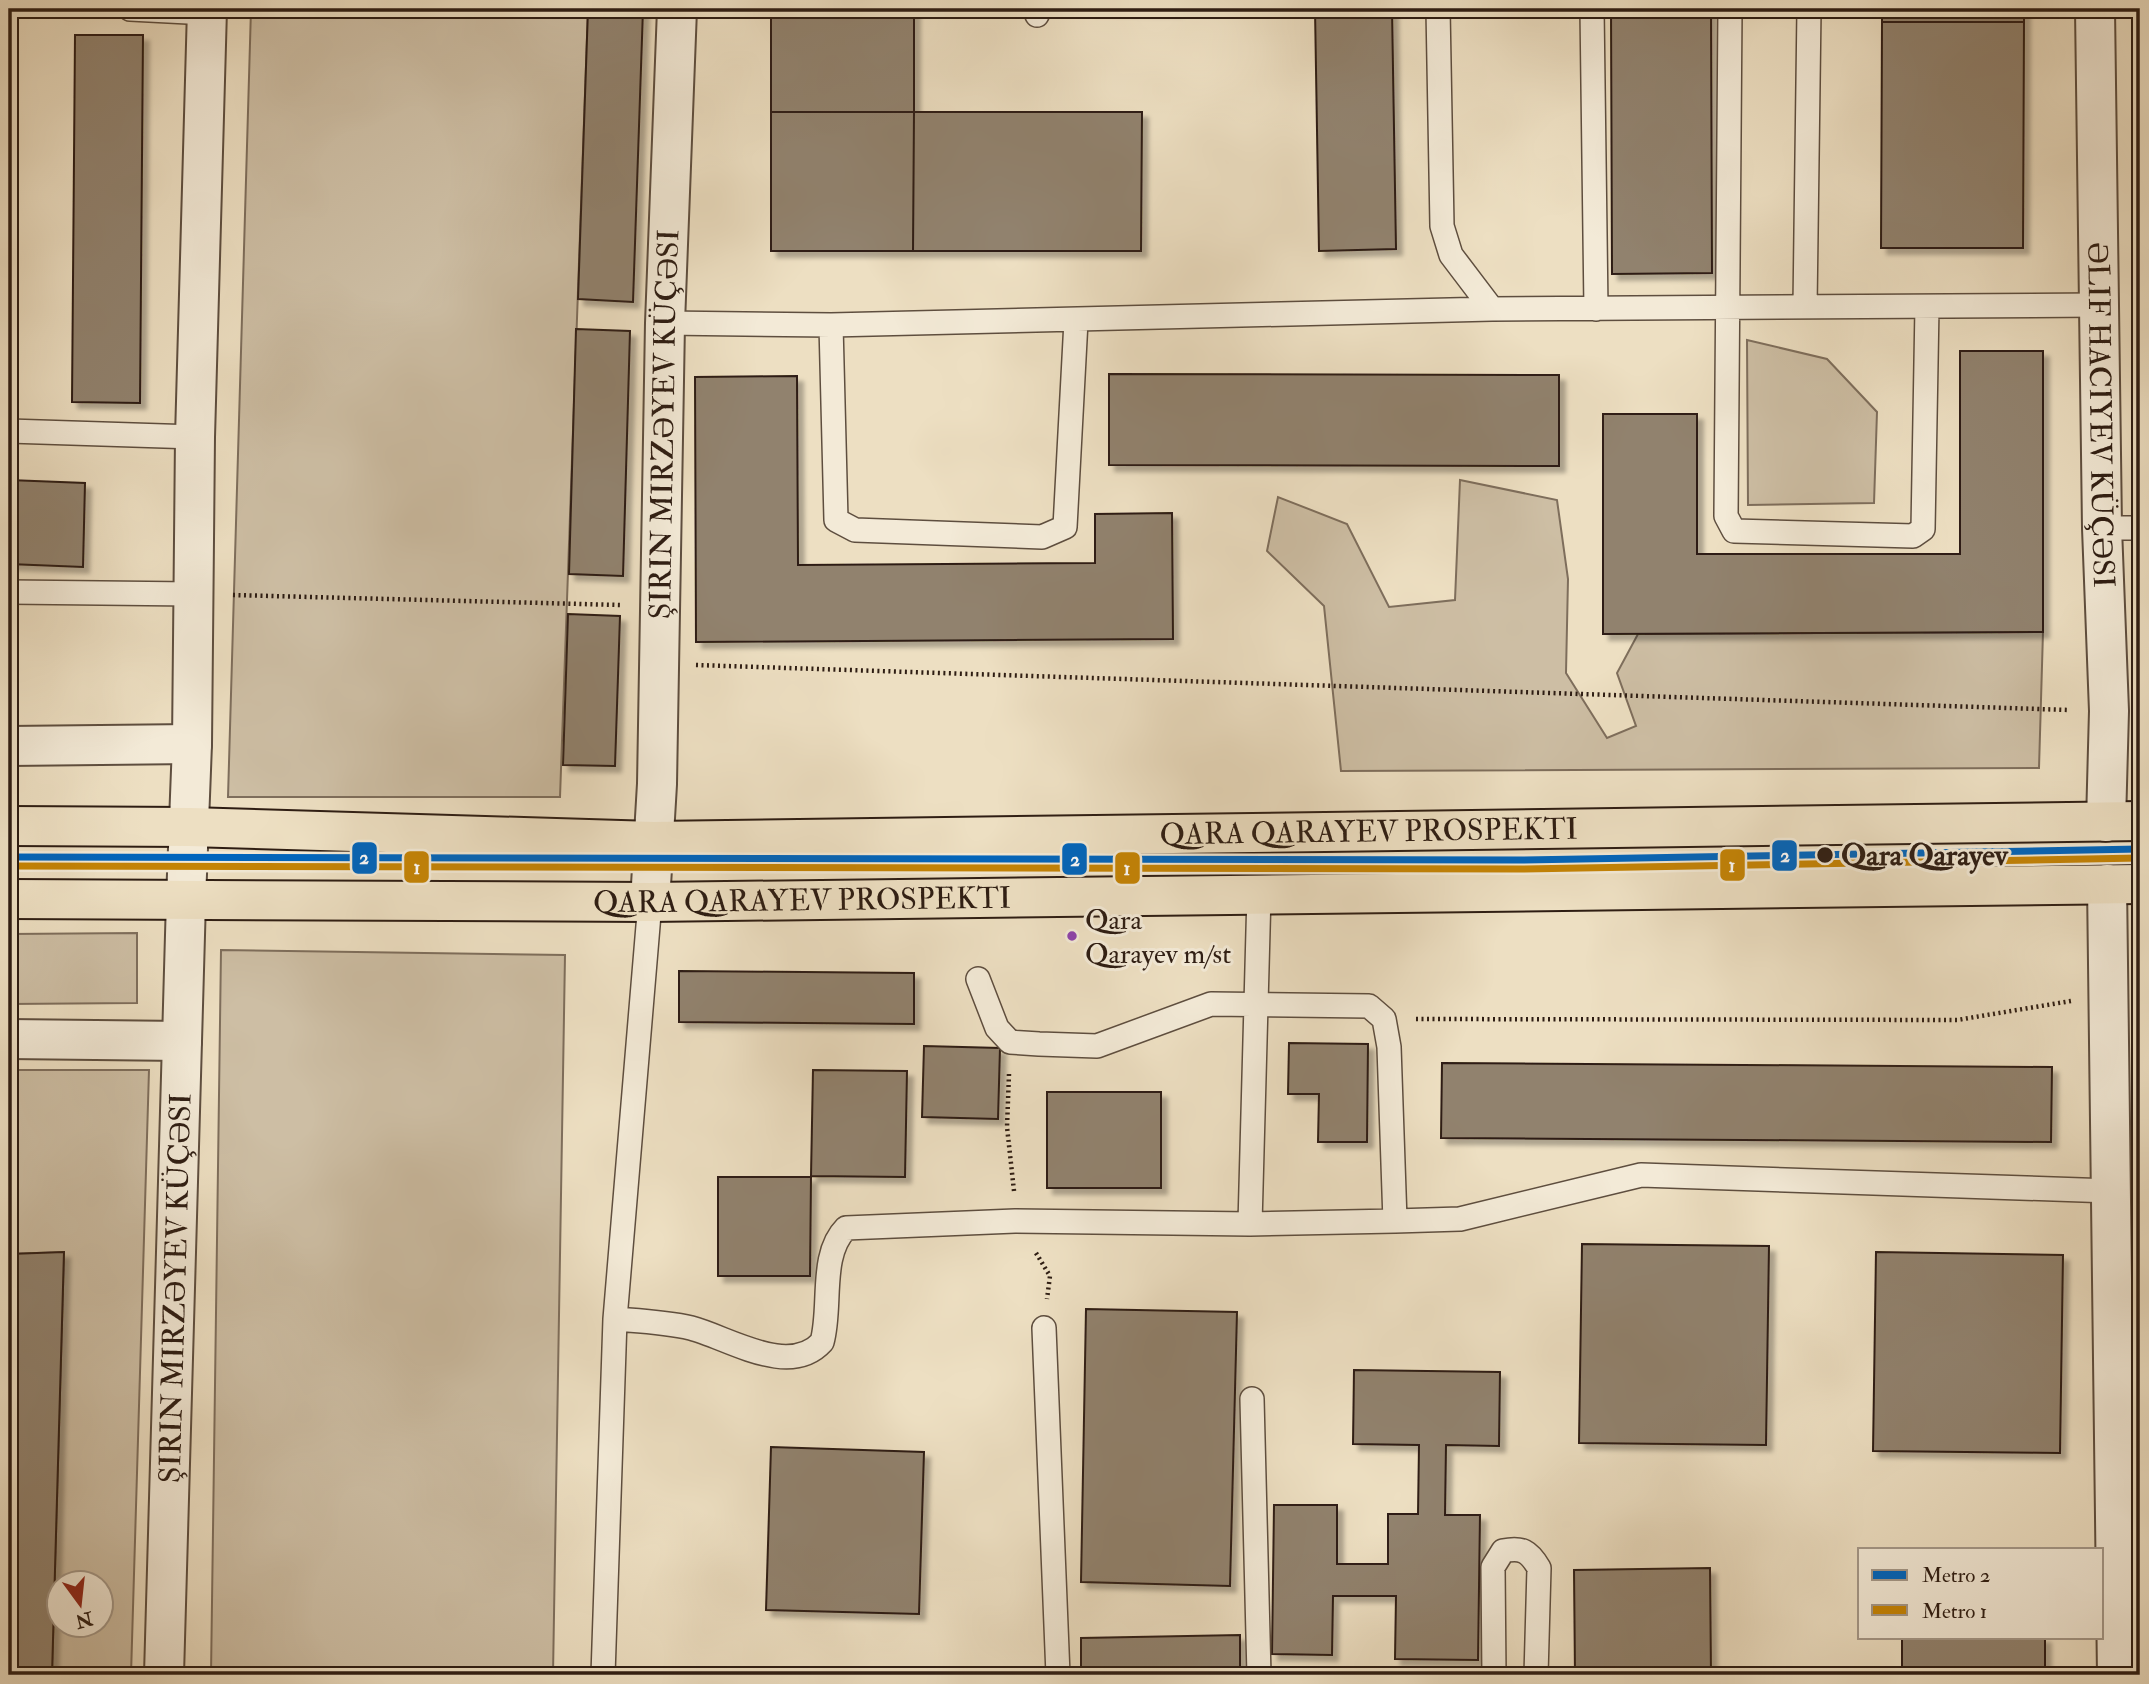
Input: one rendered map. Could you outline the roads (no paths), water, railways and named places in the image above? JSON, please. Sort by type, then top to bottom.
[{"type":"main road","name":"QARA QARAYEV PROSPEKTI","points":[[9,826],[190,827],[653,841],[2123,822]]},
{"type":"main road","name":"QARA QARAYEV PROSPEKTI","points":[[9,899],[650,902],[2124,884]]},
{"type":"street","name":"ŞIRIN MIRZƏYEV KÜÇƏSI","points":[[650,902],[659,664],[664,323],[677,9]]},
{"type":"street","points":[[2095,9],[2102,528],[2109,711],[2123,822]]},
{"type":"street","points":[[9,746],[192,744],[195,437],[207,11]]},
{"type":"street","name":"ŞIRIN MIRZƏYEV KÜÇƏSI","points":[[164,1675],[192,744]]},
{"type":"street","points":[[2117,1675],[2127,1333],[2111,1191],[2109,991],[2124,884]]},
{"type":"street","points":[[9,1039],[182,1041]]},
{"type":"lane","points":[[130,9],[207,11]]},
{"type":"lane","points":[[1438,9],[1441,226],[1451,255],[1492,309]]},
{"type":"lane","points":[[1592,9],[1596,309]]},
{"type":"lane","points":[[1730,9],[1726,516],[1734,531],[1913,536],[1923,528],[1927,307]]},
{"type":"lane","points":[[1805,307],[1809,9]]},
{"type":"lane","points":[[664,323],[831,325],[1492,309],[2099,305]]},
{"type":"lane","points":[[831,325],[836,520],[855,530],[1042,537],[1065,527],[1076,321]]},
{"type":"lane","points":[[9,431],[195,437]]},
{"type":"lane","points":[[2102,528],[2140,528]]},
{"type":"lane","points":[[9,592],[193,594]]},
{"type":"lane","points":[[1250,1224],[1259,894]]},
{"type":"lane","points":[[603,1675],[615,1319],[650,902]]},
{"type":"lane","points":[[978,979],[996,1028],[1010,1042],[1020,1043],[1097,1046],[1211,1004],[1369,1006],[1384,1019],[1390,1047],[1395,1222]]},
{"type":"lane","points":[[615,1319],[691,1328],[787,1358],[815,1350],[822,1342],[832,1253],[838,1235],[846,1228],[1015,1221],[1250,1224],[1460,1219],[1641,1175],[2111,1191]]},
{"type":"lane","points":[[1044,1328],[1058,1675]]},
{"type":"lane","points":[[1252,1398],[1259,1675]]},
{"type":"lane","points":[[1494,1675],[1493,1567],[1503,1550],[1519,1548],[1531,1554],[1539,1567],[1536,1675]]},
{"type":"metro line","name":"2","points":[[9,857],[1523,860],[2140,849]]},
{"type":"metro line","name":"1","points":[[9,866],[1523,869],[2140,858]]},
{"type":"place","name":"Qara Qarayev","points":[[1825,855]]},
{"type":"place","name":"Qara Qarayev m/st","points":[[1072,936]]}]
